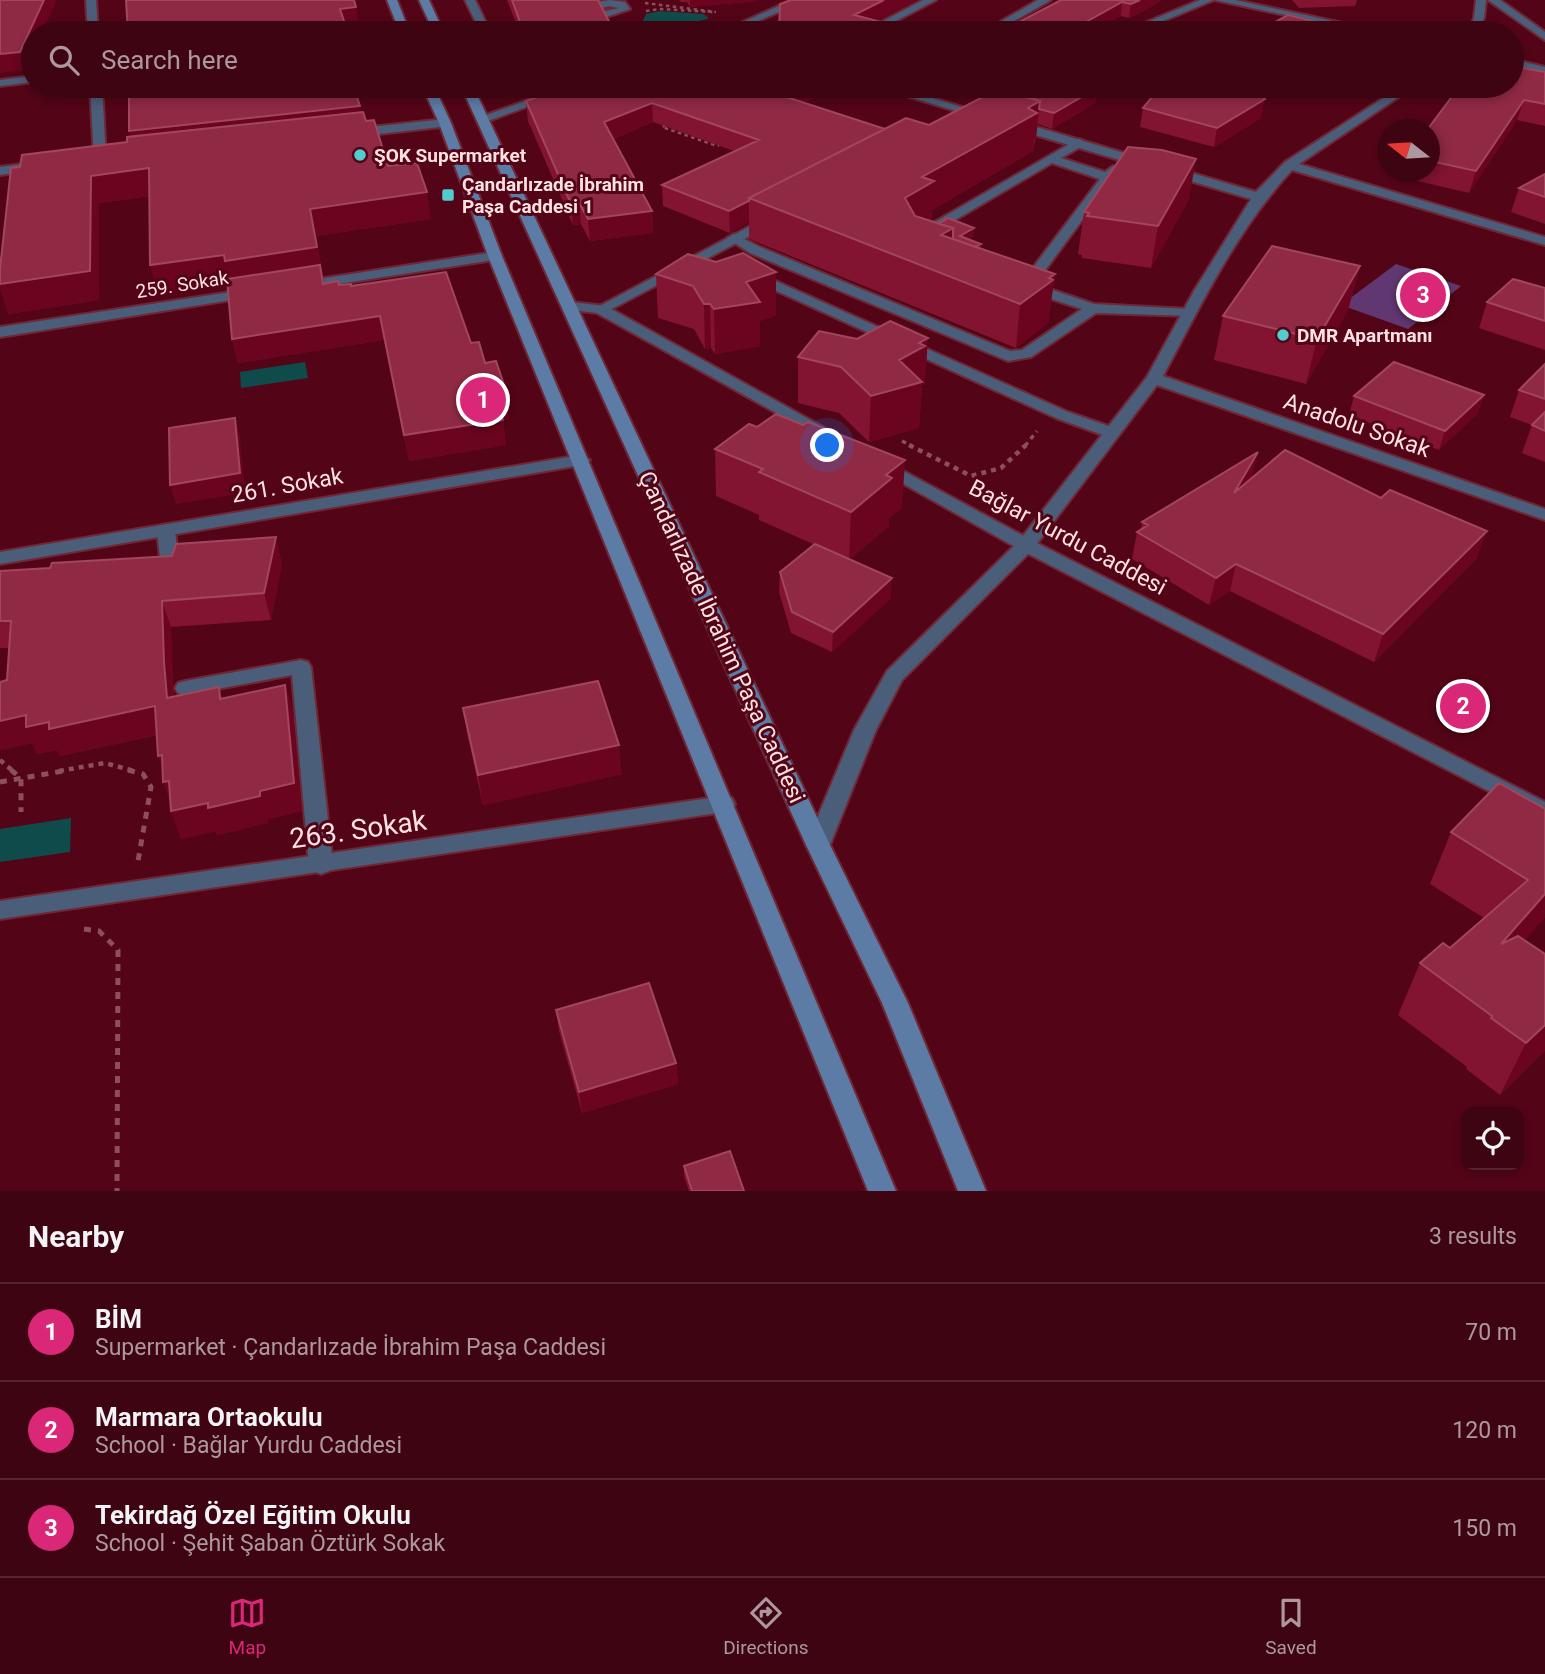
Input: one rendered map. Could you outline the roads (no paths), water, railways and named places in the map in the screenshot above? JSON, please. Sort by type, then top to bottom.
[{"type":"main road","points":[[392,0],[400,21]]},
{"type":"main road","points":[[424,0],[434,21]]},
{"type":"main road","points":[[434,98],[495,256],[882,1191]]},
{"type":"main road","name":"Çandarlızade İbrahim Paşa Caddesi","points":[[473,98],[817,845],[895,1003],[972,1191]]},
{"type":"street","points":[[91,0],[92,21]]},
{"type":"street","points":[[470,0],[480,21]]},
{"type":"street","points":[[748,21],[786,3],[801,0]]},
{"type":"street","points":[[889,21],[931,0]]},
{"type":"street","points":[[1008,21],[1046,0]]},
{"type":"street","points":[[1156,21],[1209,0]]},
{"type":"street","points":[[1220,0],[1325,21]]},
{"type":"street","points":[[1478,21],[1481,0]]},
{"type":"street","points":[[1493,0],[1523,21]]},
{"type":"street","points":[[590,5],[622,1]]},
{"type":"street","points":[[1524,22],[1545,37]]},
{"type":"street","points":[[1524,57],[1545,61]]},
{"type":"street","points":[[1524,65],[1545,70]]},
{"type":"street","points":[[0,83],[21,80]]},
{"type":"street","points":[[96,98],[94,159],[114,157]]},
{"type":"street","points":[[484,118],[542,98]]},
{"type":"street","points":[[927,98],[1259,197]]},
{"type":"street","points":[[817,845],[865,730],[894,677],[1026,545],[1154,378],[1189,313],[1259,197],[1289,165],[1391,98]]},
{"type":"street","points":[[949,125],[973,112]]},
{"type":"street","points":[[335,134],[445,123]]},
{"type":"street","points":[[918,252],[912,239],[1078,143]]},
{"type":"street","points":[[1051,159],[1110,174],[1020,284],[1093,308],[1189,313]]},
{"type":"street","points":[[0,171],[50,165]]},
{"type":"street","points":[[1289,165],[1545,241]]},
{"type":"street","points":[[601,309],[782,213]]},
{"type":"street","points":[[734,238],[755,250],[1008,356],[1026,354],[1093,308]]},
{"type":"street","points":[[289,287],[495,256]]},
{"type":"street","points":[[740,269],[1052,411],[1111,433]]},
{"type":"street","name":"259. Sokak","points":[[0,332],[261,292]]},
{"type":"street","points":[[570,306],[601,309],[843,443]]},
{"type":"street","name":"Anadolu Sokak","points":[[1154,378],[1545,515]]},
{"type":"street","name":"Bağlar Yurdu Caddesi","points":[[868,456],[1026,545],[1545,812]]},
{"type":"street","name":"261. Sokak","points":[[0,558],[581,460]]},
{"type":"street","points":[[166,531],[168,558]]},
{"type":"street","points":[[184,688],[302,667],[321,865]]},
{"type":"street","name":"263. Sokak","points":[[0,910],[724,804]]},
{"type":"water","points":[[660,11],[703,14],[709,18],[696,21],[643,21],[646,14]]},
{"type":"water","points":[[305,362],[308,378],[241,388],[240,372]]},
{"type":"water","points":[[71,818],[70,852],[0,862],[0,829]]},
{"type":"place","name":"ŞOK Supermarket","points":[[360,155]]},
{"type":"place","name":"Çandarlızade İbrahim Paşa Caddesi 1","points":[[448,195]]},
{"type":"place","name":"Tekirdağ Özel Eğitim Okulu","points":[[1423,295]]},
{"type":"place","name":"DMR Apartmanı","points":[[1283,335]]},
{"type":"place","name":"BİM","points":[[483,400]]},
{"type":"place","name":"Marmara Ortaokulu","points":[[1463,706]]}]
